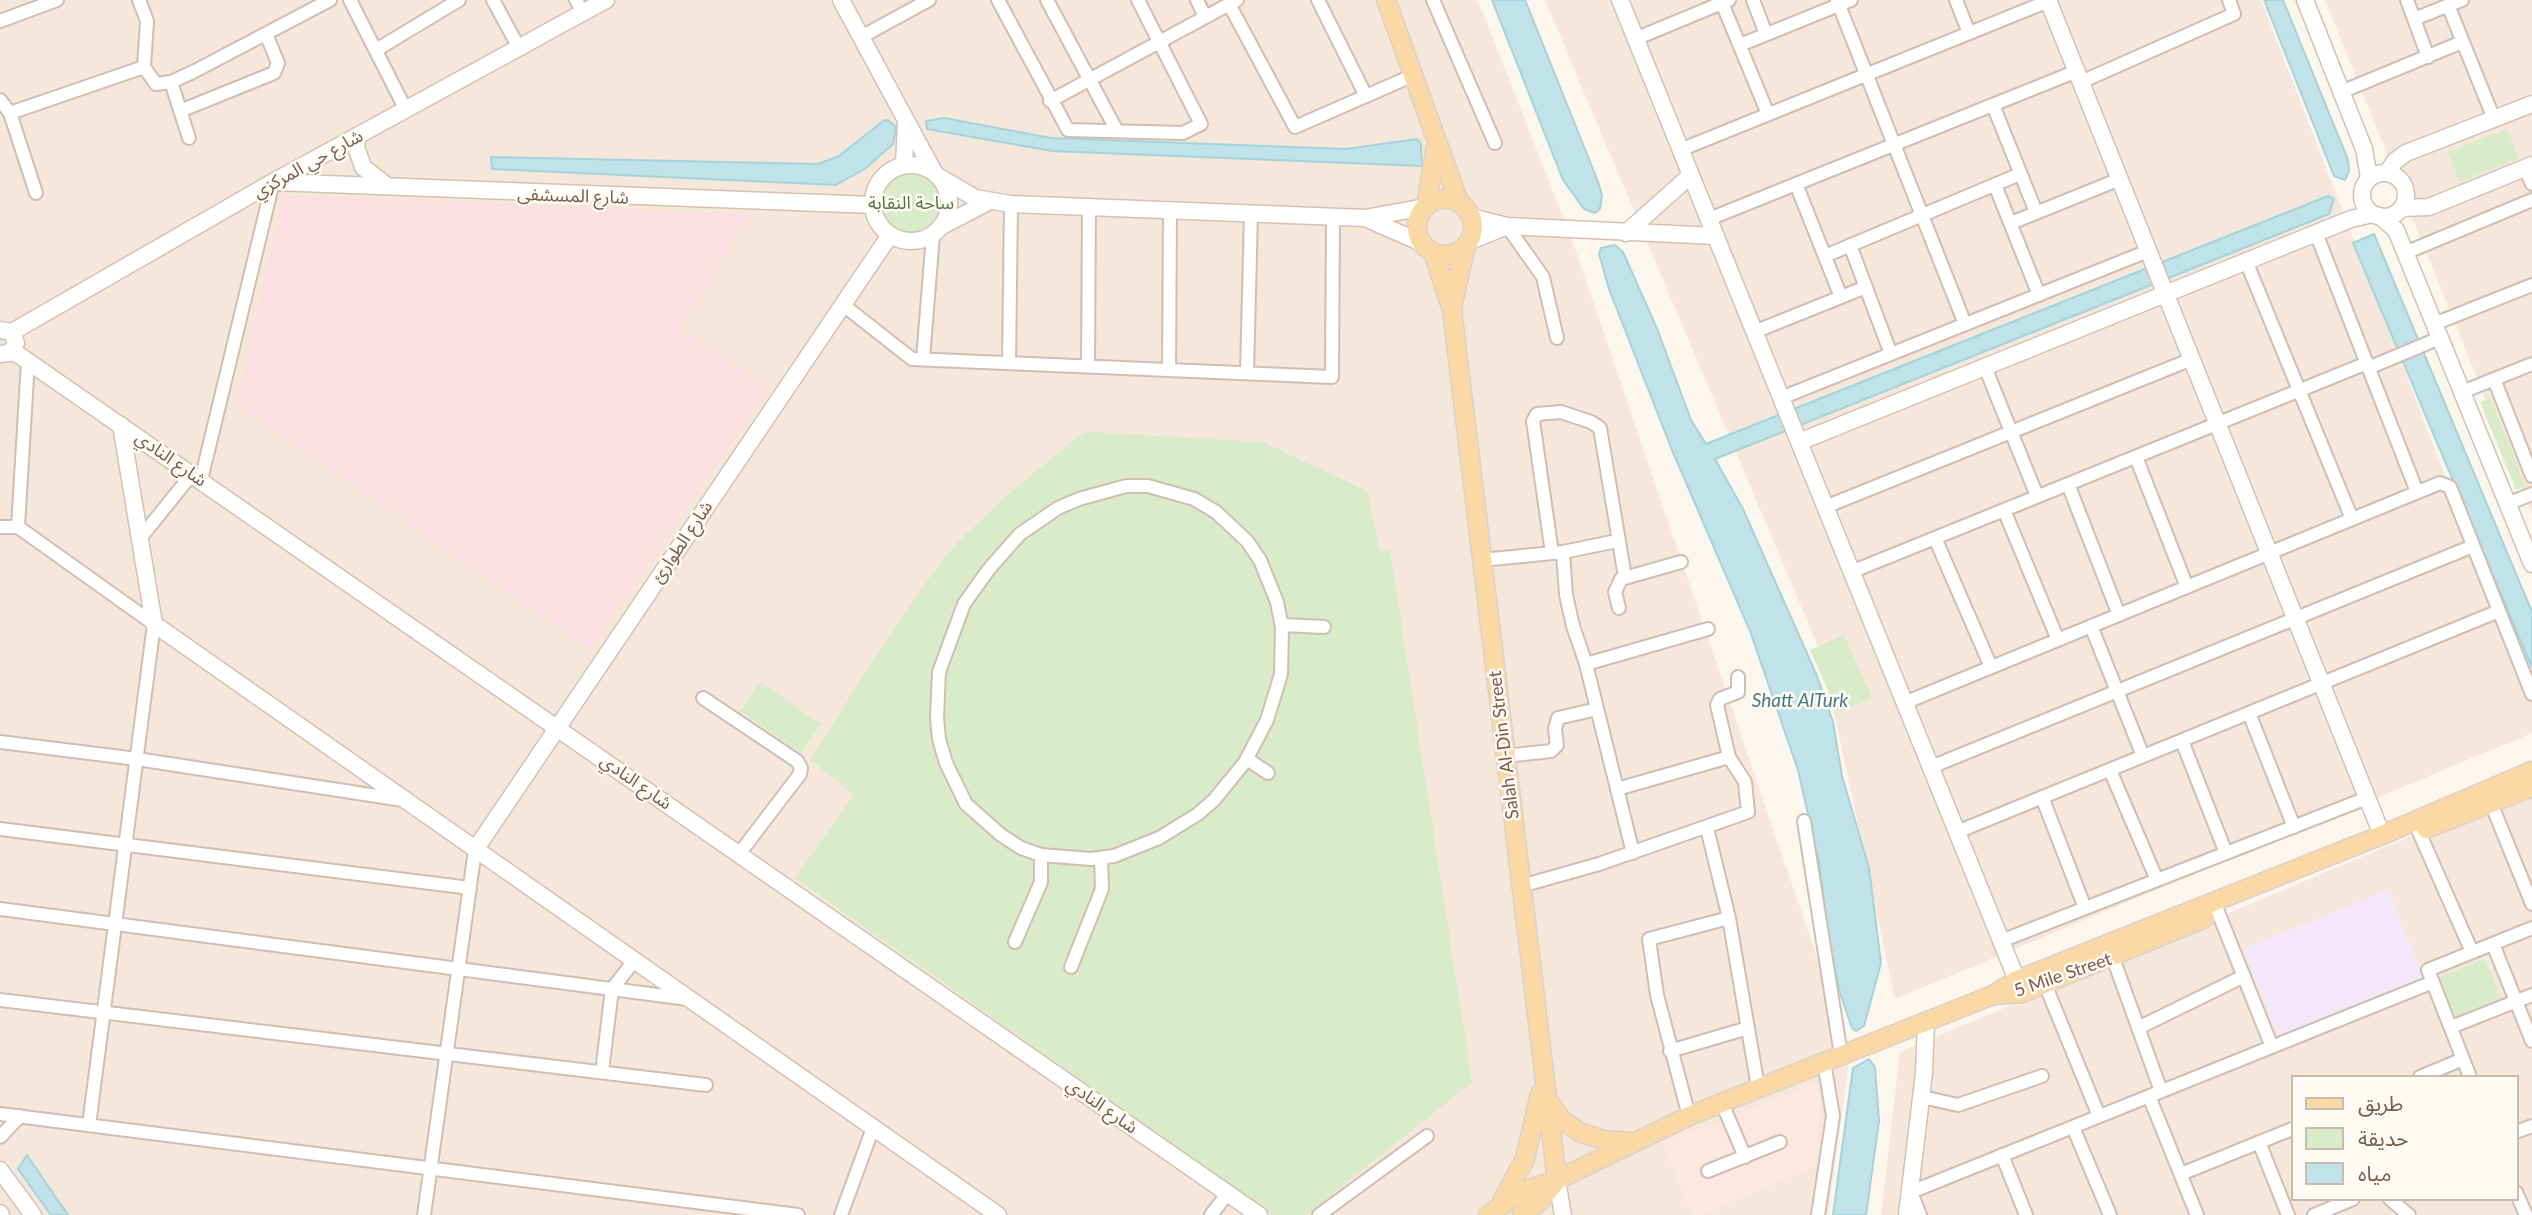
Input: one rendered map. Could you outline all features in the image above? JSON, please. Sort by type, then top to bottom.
[{"type":"main road","points":[[1386,0],[1436,133],[1459,202],[1471,217],[1472,234],[1467,244],[1451,254],[1428,248],[1417,225],[1425,207],[1435,167],[1436,133]]},
{"type":"main road","points":[[1425,207],[1441,199],[1459,202]]},
{"type":"main road","name":"Salah Al-Din Street","points":[[1452,310],[1467,244]]},
{"type":"main road","name":"Salah Al-Din Street","points":[[1428,248],[1452,310],[1557,1180]]},
{"type":"main road","name":"5 Mile Street","points":[[1557,1180],[1632,1142],[1758,1087],[2019,986],[2532,771]]},
{"type":"main road","name":"5 Mile Street","points":[[2019,986],[2045,984],[2113,958],[2218,912],[2532,787]]},
{"type":"main road","points":[[1491,1213],[1514,1184],[1525,1159],[1544,1073]]},
{"type":"main road","points":[[1547,1098],[1561,1119],[1581,1133],[1617,1143],[1632,1142]]},
{"type":"main road","points":[[1491,1213],[1521,1192],[1557,1180]]},
{"type":"main road","points":[[1522,1215],[1539,1202],[1557,1180]]},
{"type":"street","points":[[0,21],[57,0]]},
{"type":"street","points":[[138,0],[147,21],[144,68],[156,84],[171,82],[330,0]]},
{"type":"street","points":[[350,0],[406,110]]},
{"type":"street","points":[[376,50],[459,0]]},
{"type":"street","points":[[493,0],[519,48]]},
{"type":"street","name":"شارع حي المركزي","points":[[6,331],[519,48],[579,6],[606,0]]},
{"type":"street","points":[[841,0],[950,202],[937,230],[923,359]]},
{"type":"street","points":[[861,37],[929,0]]},
{"type":"street","points":[[998,0],[1068,130],[1183,133],[1201,124],[1138,0]]},
{"type":"street","points":[[1047,0],[1117,131]]},
{"type":"street","points":[[1197,0],[1205,17]]},
{"type":"street","points":[[1318,0],[1366,96]]},
{"type":"street","points":[[1433,0],[1495,143]]},
{"type":"street","points":[[1620,0],[2019,986]]},
{"type":"street","points":[[1753,0],[1766,34]]},
{"type":"street","points":[[1956,0],[1969,33]]},
{"type":"street","points":[[1680,150],[2049,0],[2382,835]]},
{"type":"street","points":[[1709,219],[1993,105],[2079,77],[2234,14],[2229,0]]},
{"type":"street","points":[[2305,0],[2364,149],[2379,175],[2403,183],[2406,196],[2396,230]]},
{"type":"street","points":[[2407,0],[2428,57]]},
{"type":"street","points":[[2414,19],[2462,0]]},
{"type":"street","points":[[1635,38],[1726,1],[1740,45],[1768,114]]},
{"type":"street","points":[[1050,100],[1233,2],[1295,127],[1414,75]]},
{"type":"street","points":[[1740,45],[1843,2],[1867,74],[1965,324]]},
{"type":"street","points":[[2448,5],[2494,118]]},
{"type":"street","points":[[180,111],[274,73],[278,63],[266,34]]},
{"type":"street","points":[[2342,92],[2462,42]]},
{"type":"street","points":[[10,113],[144,68]]},
{"type":"street","points":[[171,82],[189,138]]},
{"type":"street","points":[[0,100],[10,113],[36,193]]},
{"type":"street","points":[[2351,219],[2362,196],[2379,175],[2406,153],[2532,104]]},
{"type":"street","points":[[1993,105],[2036,212]]},
{"type":"street","points":[[904,165],[906,120]]},
{"type":"street","points":[[358,136],[357,154],[363,167],[389,188]]},
{"type":"street","points":[[988,202],[912,241],[890,235],[876,216],[873,205],[874,194],[884,175],[904,165],[924,167],[963,193],[988,202],[1011,204],[1365,218],[1425,207]]},
{"type":"street","points":[[1799,442],[2351,219],[2401,209],[2429,207],[2529,166],[2532,184]]},
{"type":"street","points":[[1825,256],[2021,174]]},
{"type":"street","points":[[1626,233],[1691,175]]},
{"type":"street","points":[[2011,223],[2120,179]]},
{"type":"street","points":[[142,536],[196,477],[273,182]]},
{"type":"street","name":"شارع المسشفى","points":[[273,182],[873,205]]},
{"type":"street","points":[[1796,184],[1842,297]]},
{"type":"street","points":[[1995,185],[2039,295]]},
{"type":"street","points":[[2362,196],[2377,215],[2396,230],[2532,564]]},
{"type":"street","points":[[2405,253],[2532,200]]},
{"type":"street","points":[[1009,363],[1011,204]]},
{"type":"street","points":[[1088,366],[1089,207]]},
{"type":"street","points":[[1168,370],[1170,210]]},
{"type":"street","points":[[1247,373],[1251,214]]},
{"type":"street","points":[[842,304],[912,359],[1332,377],[1333,217]]},
{"type":"street","points":[[1471,217],[1507,226],[1716,236]]},
{"type":"street","points":[[1365,218],[1428,248]]},
{"type":"street","points":[[1467,244],[1507,226]]},
{"type":"street","points":[[1507,226],[1543,277],[1558,338]]},
{"type":"street","points":[[2316,233],[2417,492]]},
{"type":"street","name":"شارع الطوارئ","points":[[475,850],[890,235]]},
{"type":"street","points":[[1850,245],[1891,354]]},
{"type":"street","points":[[1781,398],[2148,251]]},
{"type":"street","points":[[2246,261],[2352,519]]},
{"type":"street","points":[[1852,572],[2299,390],[2367,365],[2532,285]]},
{"type":"street","points":[[1754,332],[1866,287]]},
{"type":"street","points":[[6,331],[16,343],[6,352]]},
{"type":"street","name":"شارع النادي","points":[[6,352],[28,361],[121,425],[1259,1215]]},
{"type":"street","points":[[1825,507],[2192,359]]},
{"type":"street","points":[[18,527],[28,361]]},
{"type":"street","points":[[2462,392],[2532,364]]},
{"type":"street","points":[[1984,367],[2037,496]]},
{"type":"street","points":[[2494,379],[2532,476]]},
{"type":"street","points":[[1625,577],[1600,428],[1591,422],[1561,412],[1537,414],[1533,421],[1566,595],[1633,853]]},
{"type":"street","points":[[89,1125],[154,624],[142,536],[121,425]]},
{"type":"street","points":[[2136,457],[2187,587]]},
{"type":"street","points":[[1904,702],[2440,483],[2450,487],[2531,691]]},
{"type":"street","points":[[2068,484],[2119,615]]},
{"type":"street","points":[[1148,486],[1183,495],[1216,512],[1247,541],[1271,582],[1282,625],[1281,674],[1275,697],[1247,759],[1214,800],[1188,820],[1137,848],[1101,858],[1067,859],[1041,855],[1021,848],[1001,835],[966,804],[946,763],[937,718],[939,672],[954,626],[976,586],[1020,534],[1058,508],[1101,492],[1148,486]]},
{"type":"street","points":[[2507,504],[2532,494]]},
{"type":"street","points":[[2004,510],[2058,640]]},
{"type":"street","points":[[0,527],[18,527],[403,800],[998,1215]]},
{"type":"street","points":[[1935,538],[1991,667]]},
{"type":"street","points":[[1482,560],[1558,552],[1617,541]]},
{"type":"street","points":[[1931,768],[2473,546]]},
{"type":"street","points":[[1619,608],[1616,584],[1625,577],[1681,562]]},
{"type":"street","points":[[1957,832],[2499,611]]},
{"type":"street","points":[[1282,625],[1324,627]]},
{"type":"street","points":[[2091,626],[2143,756]]},
{"type":"street","points":[[1586,664],[1708,629]]},
{"type":"street","points":[[1521,886],[1633,853],[1748,812],[1745,782],[1729,757],[1717,705],[1720,699],[1738,692],[1738,677]]},
{"type":"street","points":[[703,698],[797,761],[801,768],[800,774],[739,854]]},
{"type":"street","points":[[1505,756],[1555,749],[1558,718],[1597,709]]},
{"type":"street","points":[[2249,713],[2294,827]]},
{"type":"street","points":[[2182,741],[2226,853]]},
{"type":"street","points":[[0,742],[137,759],[403,800]]},
{"type":"street","points":[[1616,789],[1729,757]]},
{"type":"street","points":[[1247,759],[1268,773]]},
{"type":"street","points":[[2110,770],[2157,880]]},
{"type":"street","points":[[2042,797],[2085,908]]},
{"type":"street","points":[[2001,941],[2367,798]]},
{"type":"street","points":[[2491,803],[2532,904]]},
{"type":"street","points":[[1804,821],[1841,1055]]},
{"type":"street","points":[[1707,828],[1729,918],[1758,1087]]},
{"type":"street","points":[[0,829],[470,888]]},
{"type":"street","points":[[2419,832],[2472,952]]},
{"type":"street","points":[[424,1215],[475,850]]},
{"type":"street","points":[[1015,943],[1041,882],[1041,855]]},
{"type":"street","points":[[1071,967],[1102,889],[1101,858]]},
{"type":"street","points":[[0,909],[688,999]]},
{"type":"street","points":[[2218,912],[2272,1046]]},
{"type":"street","points":[[1689,1116],[1670,1051],[1650,958],[1649,939],[1729,918]]},
{"type":"street","points":[[2469,1075],[2428,970],[2532,928]]},
{"type":"street","points":[[2493,944],[2532,1041]]},
{"type":"street","points":[[2113,958],[2138,1028],[2155,1094],[2181,1174],[2197,1215]]},
{"type":"street","points":[[602,1072],[612,989],[634,961]]},
{"type":"street","points":[[2138,1028],[2244,976]]},
{"type":"street","points":[[1911,1192],[2433,982]]},
{"type":"street","points":[[2045,984],[2099,1116]]},
{"type":"street","points":[[2451,1027],[2532,995]]},
{"type":"street","points":[[0,1000],[706,1085]]},
{"type":"street","points":[[1907,1215],[1922,1097],[1926,1023]]},
{"type":"street","points":[[1670,1051],[1748,1028]]},
{"type":"street","points":[[2425,1075],[2463,1059]]},
{"type":"street","points":[[1818,1215],[1833,1116],[1824,1062]]},
{"type":"street","points":[[1922,1097],[1958,1105],[2042,1076]]},
{"type":"street","points":[[1722,1103],[1745,1157]]},
{"type":"street","points":[[0,1114],[798,1215]]},
{"type":"street","points":[[0,1137],[20,1116]]},
{"type":"street","points":[[2073,1126],[2110,1215]]},
{"type":"street","points":[[841,1215],[873,1128]]},
{"type":"street","points":[[2181,1174],[2290,1130]]},
{"type":"street","points":[[1319,1215],[1427,1136]]},
{"type":"street","points":[[1708,1171],[1780,1142]]},
{"type":"street","points":[[2259,1142],[2288,1215]]},
{"type":"street","points":[[2003,1155],[2026,1215]]},
{"type":"street","points":[[0,1170],[33,1215]]},
{"type":"street","points":[[1557,1180],[1563,1215]]},
{"type":"street","points":[[1911,1192],[1920,1215]]},
{"type":"street","points":[[1212,1215],[1228,1193]]},
{"type":"street","points":[[2518,1197],[2526,1215]]},
{"type":"street","points":[[2314,1215],[2348,1201]]},
{"type":"street","points":[[2392,1201],[2409,1215]]},
{"type":"shaded area","points":[[0,0],[1478,0],[1572,240],[1850,1054],[1828,1215],[0,1215]]},
{"type":"shaded area","points":[[1545,0],[2261,0],[2532,700],[2532,733],[1895,999],[1822,656]]},
{"type":"shaded area","points":[[2325,0],[2532,0],[2532,515]]},
{"type":"shaded area","points":[[283,195],[751,214],[679,330],[770,388],[589,649],[237,404]]},
{"type":"shaded area","points":[[2532,785],[2532,1215],[1881,1215],[1900,1052]]},
{"type":"shaded area","points":[[2388,890],[2423,977],[2279,1036],[2243,949]]},
{"type":"shaded area","points":[[1816,1083],[1820,1103],[1816,1166],[1701,1215],[1692,1215],[1663,1143]]},
{"type":"green space","points":[[2507,129],[2519,158],[2460,182],[2448,152]]},
{"type":"green space","name":"ساحة النقابة","points":[[911,174],[922,176],[935,187],[940,203],[938,214],[927,227],[911,232],[900,230],[887,219],[882,203],[884,192],[895,179]]},
{"type":"green space","points":[[2490,398],[2526,486],[2516,490],[2480,402]]},
{"type":"green space","points":[[1089,432],[1263,442],[1367,491],[1380,551],[1390,550],[1472,1082],[1306,1215],[1273,1215],[795,878],[854,795],[810,760],[874,659],[955,545],[1005,497],[1076,438]]},
{"type":"green space","points":[[1844,635],[1872,698],[1838,712],[1810,650]]},
{"type":"green space","points":[[760,682],[821,724],[801,753],[740,711]]},
{"type":"green space","points":[[2485,959],[2501,998],[2452,1018],[2436,978]]},
{"type":"water","points":[[1492,0],[1525,0],[1597,179],[1602,195],[1600,209],[1595,213],[1584,209],[1563,180]]},
{"type":"water","points":[[2264,0],[2283,0],[2348,160],[2349,171],[2345,180],[2334,176]]},
{"type":"water","points":[[944,118],[1051,138],[1346,149],[1417,139],[1421,144],[1422,166],[1052,151],[927,129],[926,121]]},
{"type":"water","points":[[888,120],[896,127],[893,144],[866,168],[836,185],[492,169],[491,157],[818,164],[839,156],[883,121]]},
{"type":"water","name":"Shatt AlTurk","points":[[2328,196],[2334,199],[2329,214],[1715,459],[1743,509],[1817,676],[1833,722],[1842,776],[1869,868],[1881,963],[1864,1026],[1856,1031],[1852,1028],[1840,993],[1830,948],[1819,862],[1798,770],[1750,631],[1672,450],[1609,289],[1599,254],[1601,248],[1615,245],[1623,252],[1658,331],[1691,420],[1706,444]]},
{"type":"water","points":[[2374,234],[2532,612],[2532,668],[2353,243]]},
{"type":"water","points":[[1869,1059],[1875,1067],[1879,1121],[1866,1215],[1833,1215],[1853,1068]]},
{"type":"water","points":[[27,1155],[68,1215],[51,1215],[18,1169]]}]
